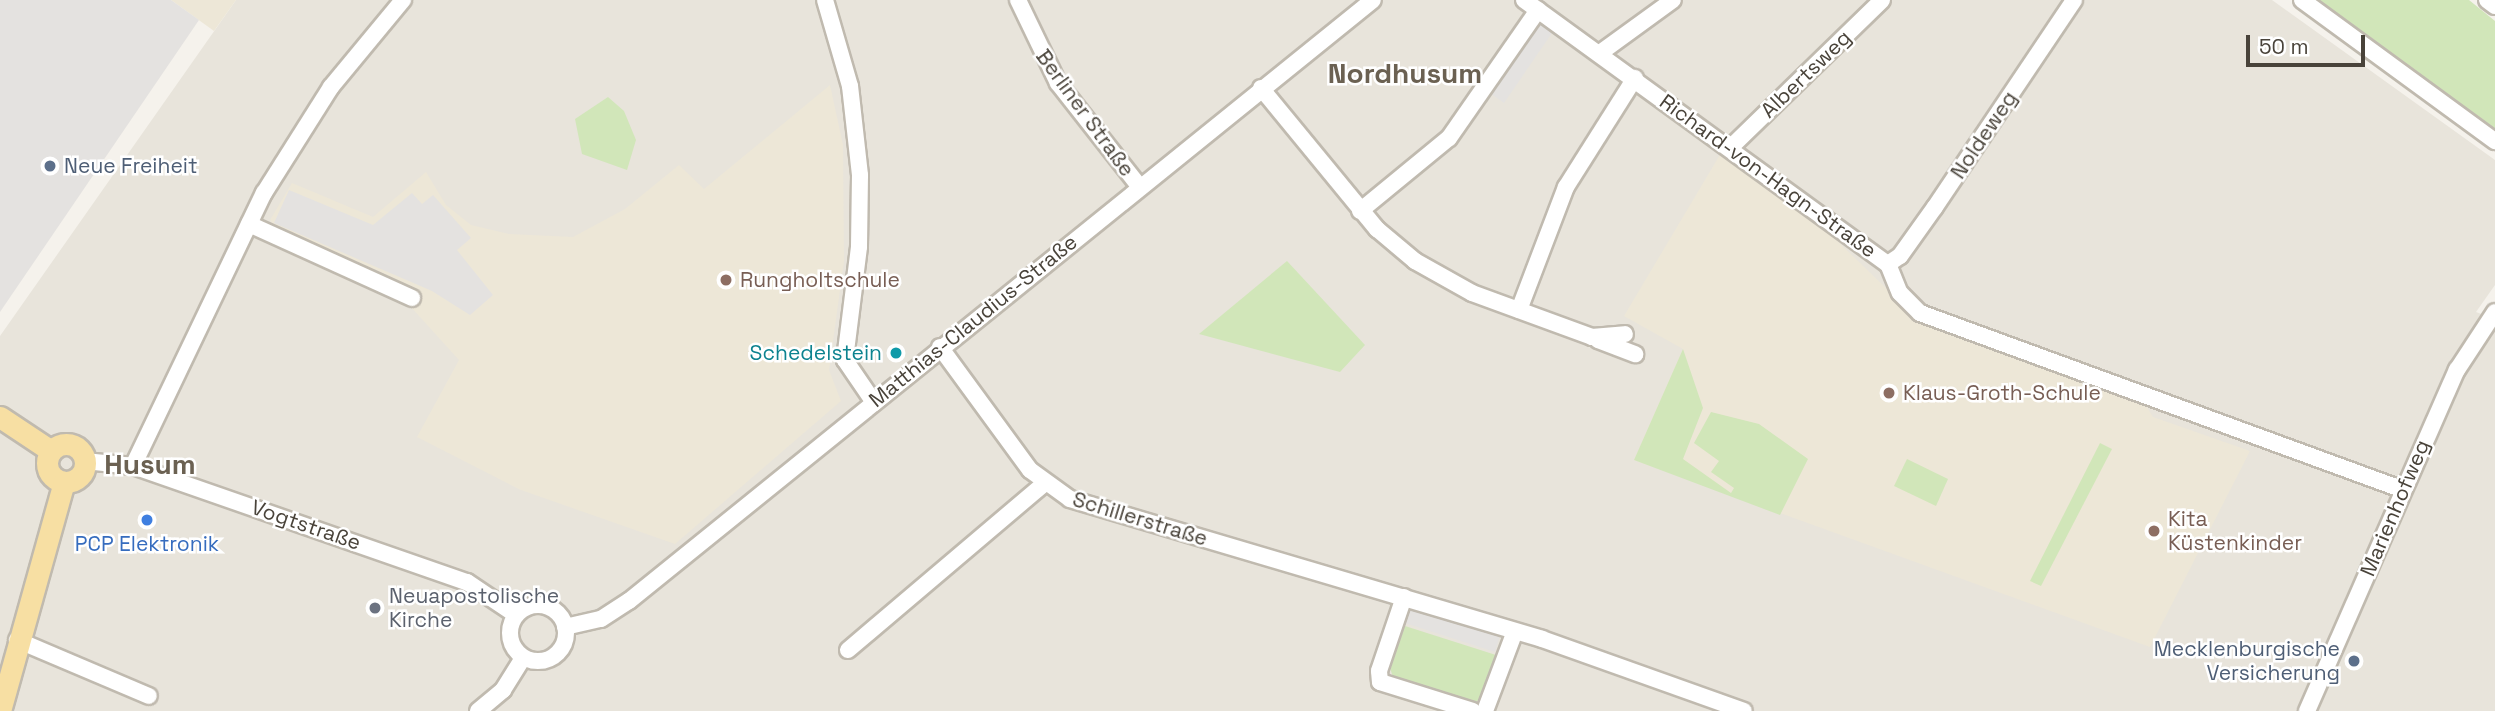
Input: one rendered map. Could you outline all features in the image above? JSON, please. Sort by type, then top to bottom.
[{"type":"main road","points":[[0,418],[51,452]]},
{"type":"main road","points":[[68,444],[85,461],[79,477],[64,482],[47,467],[51,452],[68,444]]},
{"type":"main road","points":[[0,711],[17,640],[64,482]]},
{"type":"street","points":[[133,466],[249,224],[331,87],[403,0]]},
{"type":"street","points":[[825,0],[850,86],[860,174],[859,247],[845,360],[873,401]]},
{"type":"street","name":"Berliner Straße","points":[[1018,0],[1051,72],[1139,186]]},
{"type":"street","name":"Matthias-Claudius-Straße","points":[[565,627],[601,619],[629,601],[1139,186],[1373,0]]},
{"type":"street","name":"Richard-von-Hagn-Straße","points":[[1524,0],[1888,264],[1908,303],[1939,323],[2401,489]]},
{"type":"street","points":[[1600,53],[1673,0]]},
{"type":"street","name":"Albertsweg","points":[[1730,148],[1882,0]]},
{"type":"street","name":"Noldeweg","points":[[1888,264],[1900,256],[1935,208],[2074,0]]},
{"type":"street","points":[[2302,0],[2495,141]]},
{"type":"street","points":[[2487,0],[2495,6]]},
{"type":"street","points":[[1360,211],[1449,138],[1538,10]]},
{"type":"street","points":[[1519,310],[1566,187],[1635,78]]},
{"type":"street","points":[[1261,88],[1360,211],[1415,261],[1472,293],[1635,354]]},
{"type":"street","points":[[249,224],[412,298]]},
{"type":"street","name":"Marienhofweg","points":[[2307,711],[2401,489],[2457,370],[2495,312]]},
{"type":"street","points":[[1592,337],[1625,334]]},
{"type":"street","name":"Schillerstraße","points":[[940,347],[981,409],[1044,484],[1077,502],[1515,631],[1744,711]]},
{"type":"street","name":"Vogtstraße","points":[[85,461],[133,466],[467,582],[516,615]]},
{"type":"street","points":[[848,650],[1044,484]]},
{"type":"street","points":[[1404,597],[1378,671],[1380,682],[1473,711]]},
{"type":"street","points":[[545,606],[565,627],[559,653],[548,660],[523,658],[510,641],[516,615],[545,606]]},
{"type":"street","points":[[1485,711],[1515,631]]},
{"type":"street","points":[[17,640],[149,696]]},
{"type":"street","points":[[478,711],[503,690],[523,658]]},
{"type":"shaded area","name":"Neue Freiheit","points":[[0,0],[171,0],[199,20],[0,312]]},
{"type":"shaded area","points":[[171,0],[236,0],[214,31]]},
{"type":"shaded area","points":[[236,0],[2272,0],[2495,160],[2495,285],[2476,312],[2495,319],[2495,711],[0,711],[0,336]]},
{"type":"shaded area","points":[[1535,21],[1552,33],[1504,103],[1487,91]]},
{"type":"shaded area","points":[[830,85],[843,145],[844,261],[829,370],[841,401],[675,544],[521,490],[417,437],[459,360],[410,306],[418,290],[274,227],[270,220],[292,183],[373,217],[426,172],[446,205],[471,225],[509,234],[573,237],[625,209],[679,165],[704,189]]},
{"type":"shaded area","name":"Klaus-Groth-Schule","points":[[1721,153],[1829,233],[1917,318],[2145,404],[2153,417],[2250,451],[2150,647],[1634,460],[1683,349],[1624,316]]},
{"type":"shaded area","points":[[289,190],[373,225],[412,193],[422,204],[433,195],[471,238],[457,250],[493,295],[470,315],[432,291],[274,223]]},
{"type":"shaded area","points":[[1410,607],[1500,636],[1495,652],[1405,623]]},
{"type":"green space","points":[[2310,0],[2469,0],[2495,21],[2495,137]]},
{"type":"green space","points":[[608,97],[624,111],[636,140],[627,170],[582,154],[575,119]]},
{"type":"green space","points":[[1287,261],[1365,345],[1340,372],[1199,334]]},
{"type":"green space","points":[[1683,349],[1703,408],[1683,459],[1731,493],[1734,488],[1711,472],[1719,461],[1694,443],[1711,412],[1759,424],[1808,459],[1780,515],[1634,460]]},
{"type":"green space","points":[[2100,443],[2112,449],[2041,586],[2030,581]]},
{"type":"green space","points":[[1907,459],[1948,479],[1936,506],[1894,486]]},
{"type":"green space","points":[[1405,626],[1496,655],[1481,698],[1470,706],[1394,680],[1390,668]]},
{"type":"place","name":"Neue Freiheit","points":[[50,166]]},
{"type":"place","name":"Rungholtschule","points":[[726,280]]},
{"type":"place","name":"Schedelstein","points":[[896,353]]},
{"type":"place","name":"Klaus-Groth-Schule","points":[[1889,393]]},
{"type":"place","name":"PCP Elektronik","points":[[147,520]]},
{"type":"place","name":"Kita Küstenkinder","points":[[2154,531]]},
{"type":"place","name":"Neuapostolische Kirche","points":[[375,608]]},
{"type":"place","name":"Mecklenburgische Versicherung","points":[[2354,661]]},
{"type":"district","name":"Nordhusum","points":[[1405,73]]},
{"type":"district","name":"Husum","points":[[150,464]]}]
